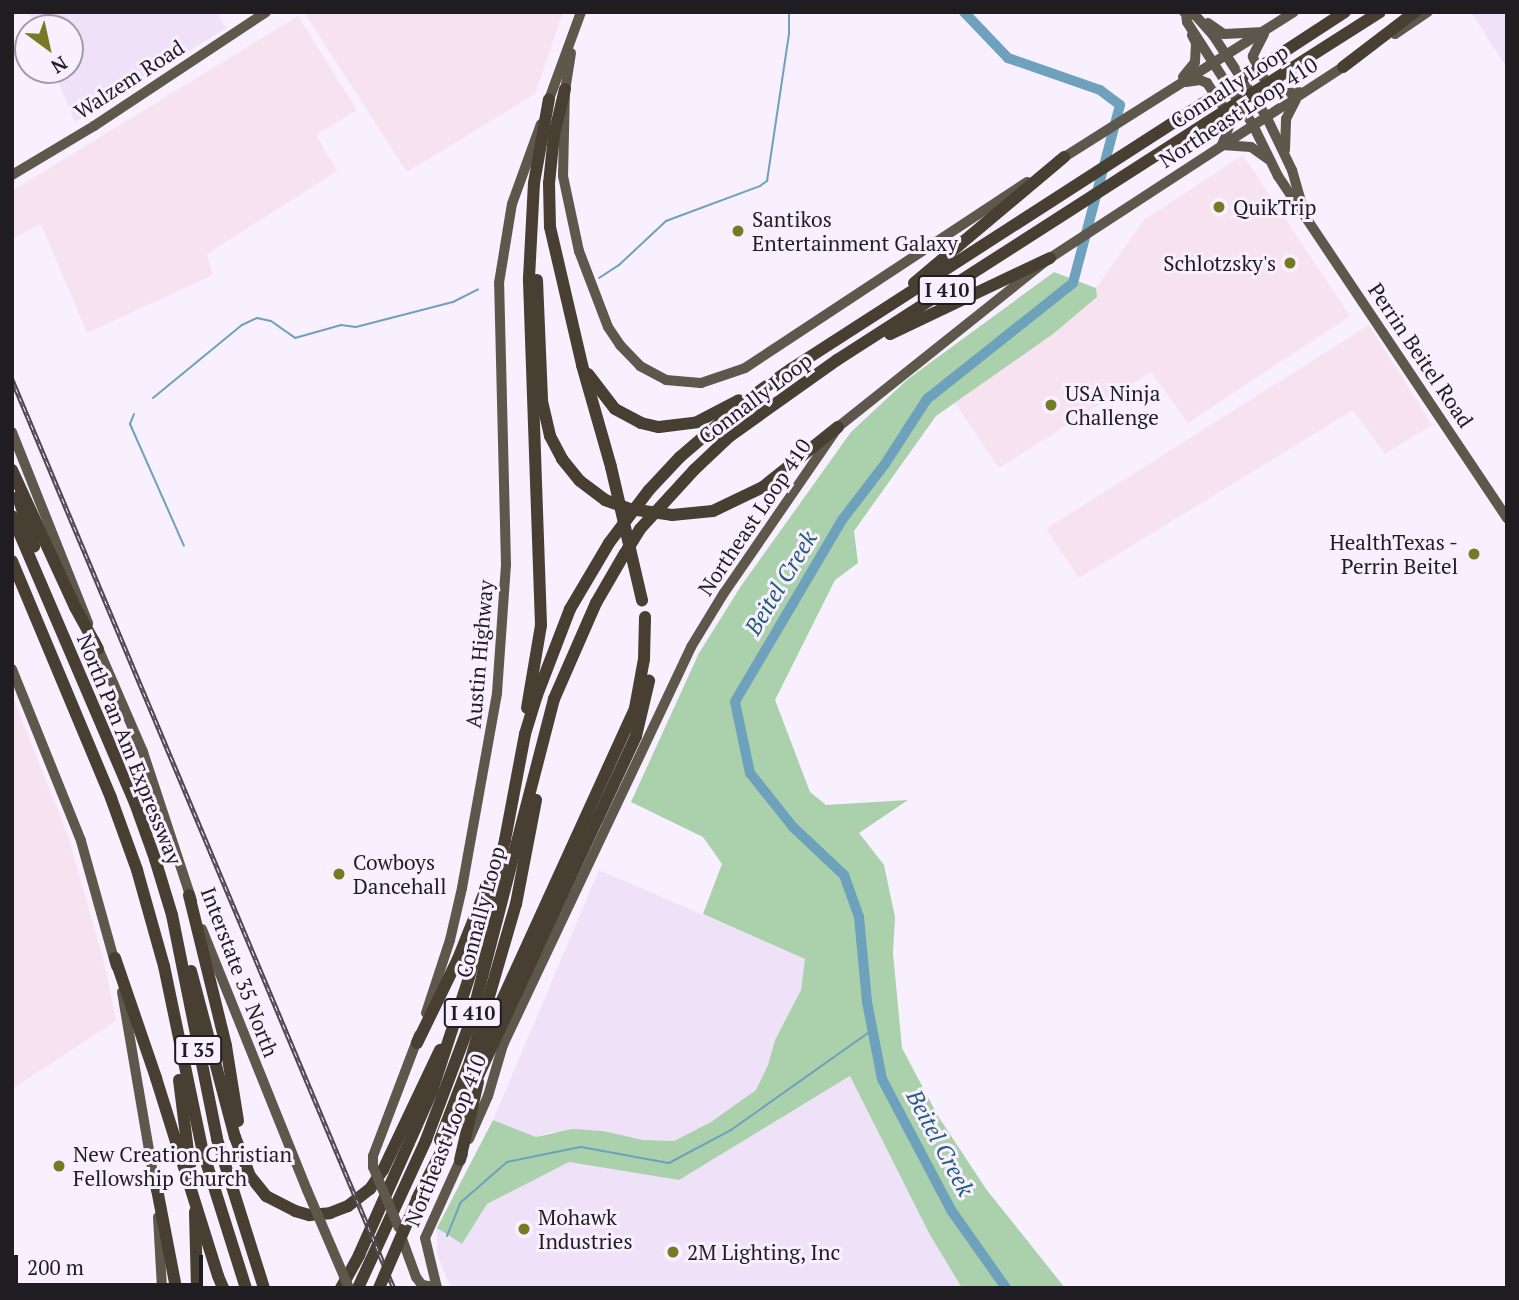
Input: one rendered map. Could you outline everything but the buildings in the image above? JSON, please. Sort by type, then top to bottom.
[{"type":"highway","points":[[1282,53],[1337,12]]},
{"type":"highway","name":"Connally Loop","points":[[451,1032],[479,947],[505,840],[522,752],[553,647],[569,609],[610,543],[649,490],[680,457],[744,402],[791,369],[1345,12]]},
{"type":"highway","name":"Connally Loop","points":[[360,1283],[426,1140],[471,1020],[554,699],[574,651],[640,529],[694,470],[730,436],[837,360],[1380,12]]},
{"type":"highway","points":[[1343,67],[1415,12]]},
{"type":"highway","points":[[417,1199],[459,1117],[626,761],[645,706],[650,654],[642,600],[550,227],[549,183],[554,135],[565,89]]},
{"type":"highway","points":[[549,99],[534,183],[533,248],[542,401],[550,436],[562,459],[580,481],[606,500],[630,509],[672,515],[713,511],[763,487],[838,427]]},
{"type":"highway","points":[[863,324],[1064,157]]},
{"type":"highway","points":[[522,752],[541,625],[530,362],[529,278],[533,248]]},
{"type":"highway","points":[[837,360],[1050,258]]},
{"type":"highway","points":[[582,365],[615,409],[641,423],[666,428],[697,422],[791,369]]},
{"type":"highway","points":[[12,470],[97,649]]},
{"type":"highway","points":[[12,476],[67,642]]},
{"type":"highway","name":"North Pan Am Expressway","points":[[12,516],[135,803],[172,915],[214,1128],[264,1288]]},
{"type":"highway","name":"North Pan Am Expressway","points":[[12,561],[123,827],[150,913],[205,1163],[246,1288]]},
{"type":"highway","points":[[360,1283],[491,1027],[635,708],[644,659],[645,617]]},
{"type":"highway","points":[[379,1288],[470,1062],[516,904],[533,824],[546,734]]},
{"type":"highway","points":[[417,1043],[458,959],[505,840]]},
{"type":"highway","points":[[189,895],[226,1046],[250,1176]]},
{"type":"highway","name":"I 410","points":[[172,915],[189,962],[238,1149],[257,1187],[275,1202],[309,1215],[330,1213],[362,1196],[383,1170],[434,1059],[451,1032]]},
{"type":"highway","points":[[115,958],[221,1284]]},
{"type":"highway","points":[[175,1021],[172,1041],[197,1228],[197,1288]]},
{"type":"highway","points":[[460,1160],[491,1027]]},
{"type":"highway","points":[[341,1288],[421,1116],[451,1032]]},
{"type":"highway","points":[[156,1184],[176,1288]]},
{"type":"main road","name":"Walzem Road","points":[[12,175],[94,126],[266,12]]},
{"type":"main road","name":"Austin Highway","points":[[437,1288],[422,1284],[416,1277],[373,1167],[373,1156],[417,1043],[450,940],[462,888],[497,693],[506,565],[499,283],[512,204],[581,12]]},
{"type":"main road","points":[[1064,157],[1294,12]]},
{"type":"main road","name":"Northeast Loop 410","points":[[437,1288],[425,1238],[488,1096],[503,1045],[691,647],[724,593],[838,427],[1050,258],[1428,12]]},
{"type":"main road","points":[[1188,16],[1224,34],[1265,31]]},
{"type":"main road","points":[[1180,83],[1195,62],[1196,43],[1188,16]]},
{"type":"main road","name":"Perrin Beitel Road","points":[[1188,16],[1227,55],[1266,116],[1286,158],[1305,213]]},
{"type":"main road","name":"Perrin Beitel Road","points":[[1188,16],[1253,125],[1269,160],[1507,518]]},
{"type":"main road","points":[[1265,31],[1252,56],[1255,64],[1274,94],[1302,92]]},
{"type":"main road","name":"Austin Highway","points":[[573,36],[565,89],[562,176],[579,251],[608,327],[629,357],[666,380],[686,384],[716,380],[745,368],[1064,157]]},
{"type":"main road","points":[[1180,83],[1200,80],[1210,86],[1229,116],[1230,124],[1222,145],[1251,147],[1269,160]]},
{"type":"main road","points":[[1286,158],[1286,119],[1302,92]]},
{"type":"main road","name":"Interstate 35 North","points":[[12,432],[97,649],[147,762],[189,895],[226,993],[349,1288]]},
{"type":"main road","points":[[12,669],[81,841],[115,958],[156,1184],[162,1288]]},
{"type":"main road","points":[[400,1232],[414,1244],[425,1238]]},
{"type":"shaded area","points":[[29,12],[216,12],[226,28],[75,122],[59,84],[84,84],[84,14]]},
{"type":"shaded area","points":[[304,12],[563,12],[535,94],[407,172]]},
{"type":"shaded area","points":[[1471,12],[1507,12],[1507,68]]},
{"type":"shaded area","points":[[298,16],[357,110],[316,135],[337,171],[207,254],[213,275],[87,333],[41,224],[12,239],[12,191]]},
{"type":"shaded area","points":[[1243,155],[1350,316],[1188,423],[1151,372],[999,468],[955,403],[1053,334],[1097,297],[1096,288],[1144,220]]},
{"type":"shaded area","points":[[1369,325],[1432,425],[1385,454],[1353,410],[1079,578],[1046,529]]},
{"type":"shaded area","points":[[12,695],[68,836],[104,962],[116,1021],[12,1089]]},
{"type":"shaded area","points":[[599,870],[805,959],[801,990],[775,1040],[768,1065],[756,1090],[711,1122],[674,1141],[643,1140],[603,1131],[551,1132],[536,1137],[493,1120]]},
{"type":"shaded area","points":[[851,1076],[930,1235],[962,1288],[451,1288],[437,1254],[437,1228],[462,1244],[487,1204],[569,1162],[679,1180]]},
{"type":"green space","points":[[1054,272],[1096,288],[1097,297],[1053,334],[936,416],[854,531],[858,563],[835,580],[775,700],[810,792],[826,805],[908,800],[859,833],[884,865],[895,917],[893,953],[902,1048],[938,1116],[986,1189],[1065,1288],[962,1288],[930,1235],[850,1076],[679,1180],[569,1162],[487,1204],[462,1244],[437,1228],[493,1120],[536,1137],[572,1129],[603,1131],[643,1140],[674,1141],[711,1122],[756,1090],[768,1065],[775,1040],[801,990],[805,959],[703,914],[722,864],[703,837],[631,802],[699,653],[741,586],[851,432],[908,379]]},
{"type":"waterway","points":[[599,278],[619,265],[666,221],[767,181],[789,33],[789,12]]},
{"type":"waterway","name":"Beitel Creek","points":[[964,12],[1008,58],[1100,90],[1120,105],[1073,283],[927,399],[885,464],[842,520],[735,702],[750,773],[793,827],[844,875],[859,917],[867,1002],[882,1079],[951,1210],[1006,1288]]},
{"type":"waterway","points":[[153,398],[242,325],[257,318],[271,321],[295,338],[341,325],[356,327],[453,302],[478,289]]},
{"type":"waterway","points":[[134,414],[130,424],[184,546]]},
{"type":"waterway","points":[[447,1236],[460,1203],[507,1162],[581,1147],[669,1163],[731,1130],[872,1030]]},
{"type":"railway","points":[[12,379],[394,1288]]},
{"type":"place","name":"QuikTrip","points":[[1219,207]]},
{"type":"place","name":"Santikos Entertainment Galaxy","points":[[738,231]]},
{"type":"place","name":"Schlotzsky's","points":[[1290,263]]},
{"type":"place","name":"USA Ninja Challenge","points":[[1051,405]]},
{"type":"place","name":"HealthTexas - Perrin Beitel","points":[[1474,554]]},
{"type":"place","name":"Cowboys Dancehall","points":[[339,874]]},
{"type":"place","name":"New Creation Christian Fellowship Church","points":[[59,1166]]},
{"type":"place","name":"Mohawk Industries","points":[[524,1229]]},
{"type":"place","name":"2M Lighting, Inc","points":[[673,1252]]}]
